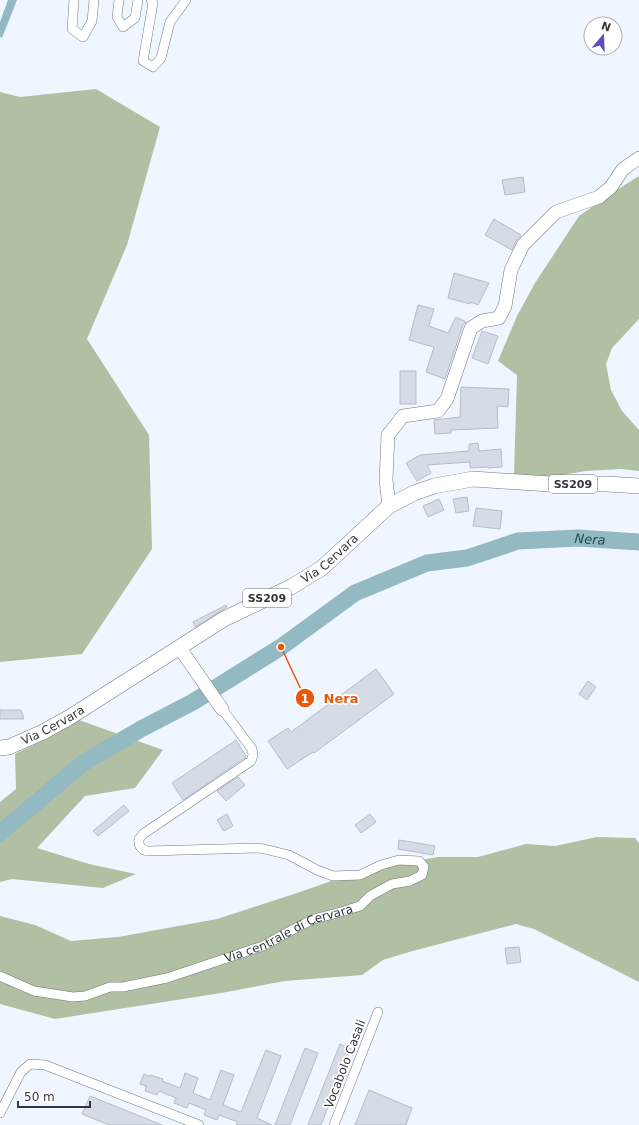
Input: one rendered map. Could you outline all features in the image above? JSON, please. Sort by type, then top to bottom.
[{"type":"main road","name":"Via Cervara","points":[[0,748],[9,747],[43,732],[70,717],[224,619],[291,587],[322,568],[389,506],[414,493],[434,486],[473,479],[550,484],[607,484],[639,486]]},
{"type":"street","points":[[74,0],[72,29],[84,37],[92,22],[94,0]]},
{"type":"street","points":[[119,0],[117,17],[123,27],[135,18],[138,0]]},
{"type":"street","points":[[151,0],[153,3],[143,61],[154,67],[161,58],[170,22],[186,0]]},
{"type":"street","points":[[389,506],[386,480],[388,435],[403,416],[438,411],[447,399],[471,328],[482,321],[499,318],[505,306],[511,270],[523,245],[556,212],[599,197],[611,187],[624,169],[639,158]]},
{"type":"street","name":"Via centrale di Cervara","points":[[0,976],[34,991],[73,997],[85,996],[110,987],[123,987],[167,978],[263,946],[314,918],[360,906],[370,896],[392,884],[410,881],[422,875],[424,868],[420,861],[399,860],[381,865],[360,875],[333,876],[317,870],[289,855],[260,848],[143,850],[139,845],[140,836],[248,763],[252,758],[252,749],[198,676],[179,647]]},
{"type":"street","name":"Vocabolo Casali","points":[[334,1125],[378,1012]]},
{"type":"street","points":[[0,1113],[21,1072],[30,1064],[45,1065],[199,1125]]},
{"type":"green space","points":[[96,89],[160,127],[127,245],[87,339],[149,435],[152,549],[82,654],[0,662],[0,92],[20,97]]},
{"type":"green space","points":[[639,176],[639,319],[612,348],[606,364],[611,390],[622,411],[639,430],[639,471],[621,469],[585,471],[551,477],[514,474],[517,375],[498,361],[517,316],[535,283],[579,216]]},
{"type":"green space","points":[[79,720],[163,750],[135,788],[85,796],[37,848],[89,864],[136,874],[103,888],[12,879],[0,882],[0,802],[16,789],[15,754],[50,737]]},
{"type":"green space","points":[[597,837],[635,838],[639,843],[639,982],[534,929],[516,924],[383,960],[362,975],[285,981],[221,993],[55,1019],[0,1004],[0,916],[35,925],[71,941],[118,937],[217,919],[360,871],[438,857],[478,857],[526,844],[555,846]]},
{"type":"water","points":[[8,0],[17,0],[2,38],[0,37],[0,22]]},
{"type":"building","points":[[523,177],[525,192],[505,195],[502,180]]},
{"type":"building","points":[[494,219],[521,235],[516,241],[512,250],[485,235]]},
{"type":"building","points":[[454,273],[489,283],[478,305],[471,302],[470,304],[448,298]]},
{"type":"building","points":[[418,305],[434,309],[429,326],[448,333],[456,317],[466,322],[463,325],[445,379],[426,372],[434,347],[409,340]]},
{"type":"building","points":[[482,331],[498,336],[488,364],[472,358]]},
{"type":"building","points":[[400,371],[416,371],[416,404],[400,404]]},
{"type":"building","points":[[461,387],[509,389],[508,407],[497,406],[498,428],[451,430],[451,433],[435,434],[434,420],[460,417]]},
{"type":"building","points":[[478,443],[479,451],[501,449],[502,467],[470,468],[470,462],[427,465],[431,473],[417,481],[406,463],[420,455],[469,451],[469,444]]},
{"type":"building","points":[[467,497],[469,511],[456,513],[453,499]]},
{"type":"building","points":[[439,499],[444,510],[428,517],[423,506]]},
{"type":"building","points":[[476,508],[502,511],[500,529],[473,526]]},
{"type":"building","points":[[226,605],[227,607],[195,627],[193,622]]},
{"type":"building","points":[[376,669],[394,694],[314,753],[313,752],[287,769],[268,741],[288,728],[291,732]]},
{"type":"building","points":[[588,681],[596,687],[587,700],[579,694]]},
{"type":"building","points":[[0,710],[21,710],[24,719],[0,719]]},
{"type":"building","points":[[236,740],[246,757],[183,800],[172,783]]},
{"type":"building","points":[[238,777],[245,785],[226,801],[217,791]]},
{"type":"building","points":[[124,805],[129,811],[98,836],[93,831]]},
{"type":"building","points":[[227,814],[233,826],[224,831],[217,820]]},
{"type":"building","points":[[370,814],[376,822],[361,833],[355,825]]},
{"type":"building","points":[[399,840],[435,846],[433,855],[398,849]]},
{"type":"building","points":[[519,947],[521,962],[507,964],[505,948]]},
{"type":"building","points":[[340,1044],[351,1049],[321,1125],[308,1125]]},
{"type":"building","points":[[305,1048],[318,1053],[290,1125],[275,1125]]},
{"type":"building","points":[[266,1050],[281,1056],[257,1118],[272,1125],[236,1125],[238,1122],[219,1115],[217,1120],[204,1115],[206,1110],[189,1103],[187,1108],[174,1103],[176,1098],[159,1091],[157,1095],[145,1091],[146,1086],[140,1084],[144,1074],[150,1077],[150,1075],[163,1079],[162,1081],[180,1088],[185,1073],[198,1078],[193,1093],[210,1100],[221,1070],[234,1075],[223,1105],[241,1112]]},
{"type":"building","points":[[369,1090],[412,1108],[406,1125],[355,1125]]},
{"type":"building","points":[[90,1096],[162,1125],[109,1125],[82,1114]]},
{"type":"waterway","name":"Nera","points":[[0,833],[83,763],[141,729],[193,702],[281,647],[355,593],[427,563],[467,558],[518,541],[578,538],[639,542]]},
{"type":"place","name":"Nera","points":[[281,647]]}]
